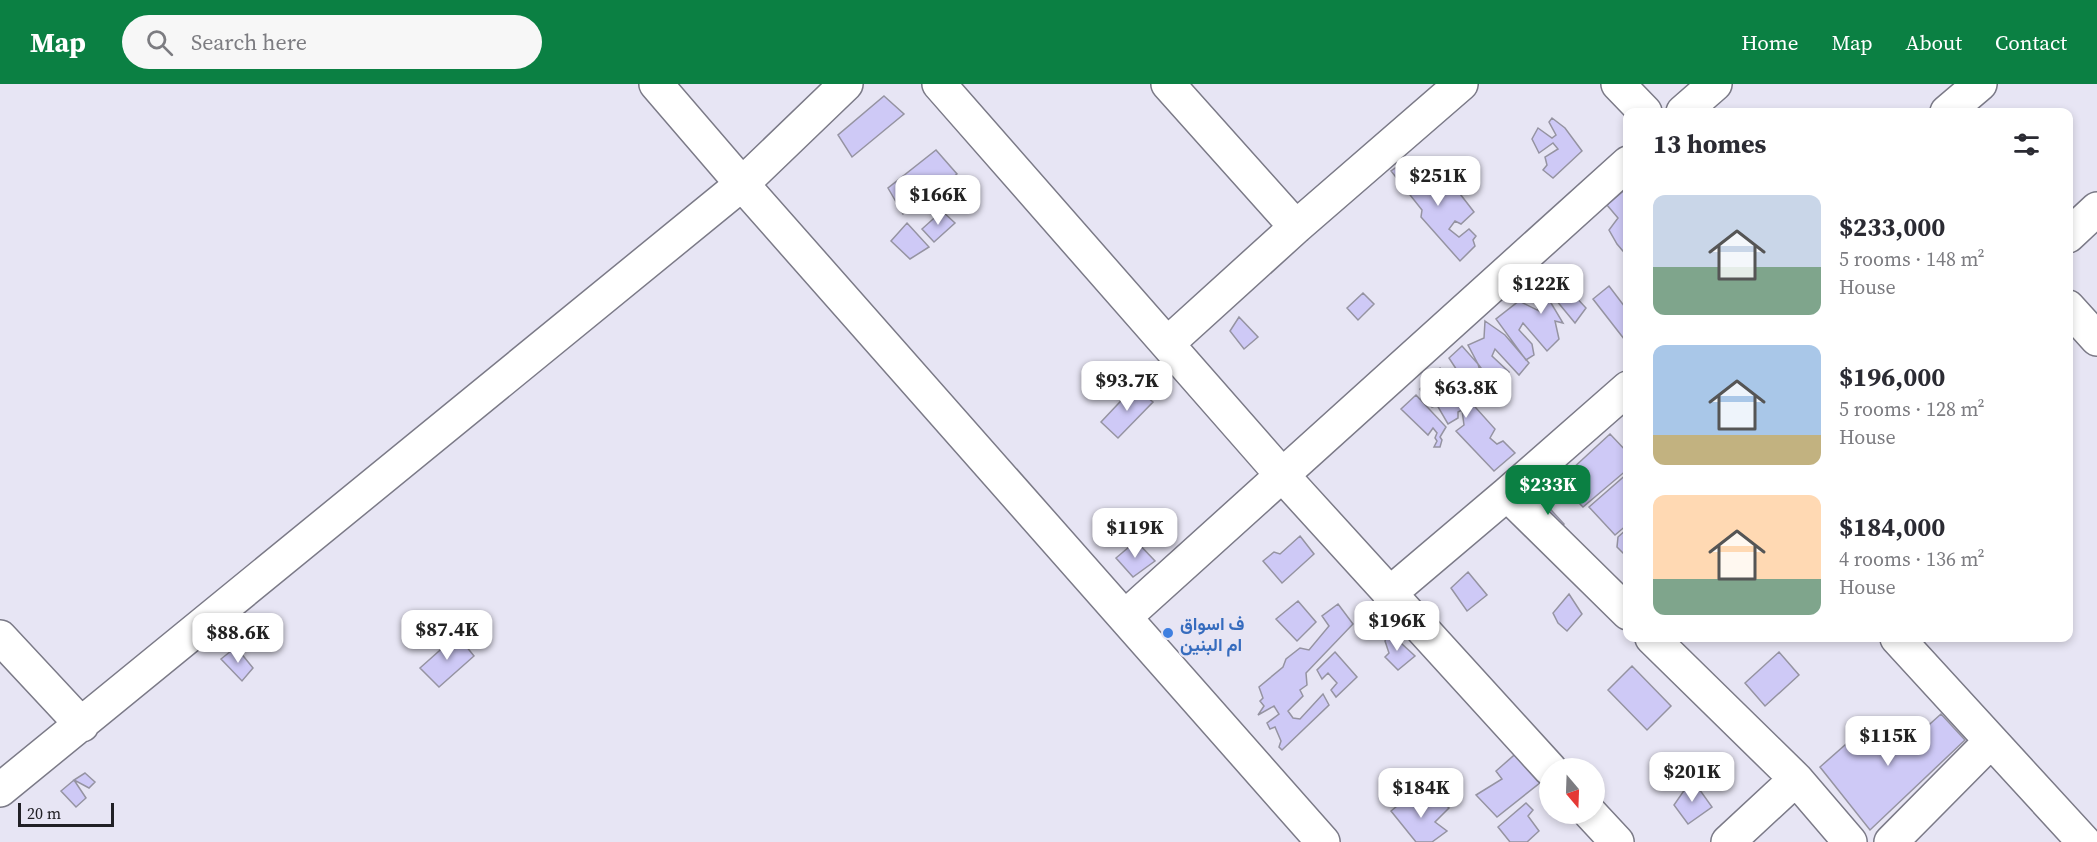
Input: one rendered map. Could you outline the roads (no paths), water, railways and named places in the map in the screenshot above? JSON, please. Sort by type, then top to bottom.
[{"type":"street","points":[[656,84],[1323,842]]},
{"type":"street","points":[[0,790],[742,184],[846,84]]},
{"type":"street","points":[[939,84],[1282,475],[1540,758]]},
{"type":"street","points":[[1168,84],[1296,227]]},
{"type":"street","points":[[1618,84],[1641,108]]},
{"type":"street","points":[[1688,108],[1715,84]]},
{"type":"street","points":[[1952,108],[1980,84]]},
{"type":"street","points":[[1167,344],[1444,89]]},
{"type":"street","points":[[1125,617],[1623,168]]},
{"type":"street","points":[[2073,232],[2097,210]]},
{"type":"street","points":[[2073,313],[2097,339]]},
{"type":"street","points":[[1389,594],[1623,392]]},
{"type":"street","points":[[1507,494],[1623,608]]},
{"type":"street","points":[[0,637],[82,725]]},
{"type":"street","points":[[1656,642],[1796,779],[1850,842]]},
{"type":"street","points":[[1901,642],[2084,842]]},
{"type":"street","points":[[1891,842],[1991,741]]},
{"type":"street","points":[[1728,842],[1796,779]]},
{"type":"street","points":[[1600,824],[1617,842]]},
{"type":"place","name":"ف اسواق ام البنين","points":[[1168,633]]}]
